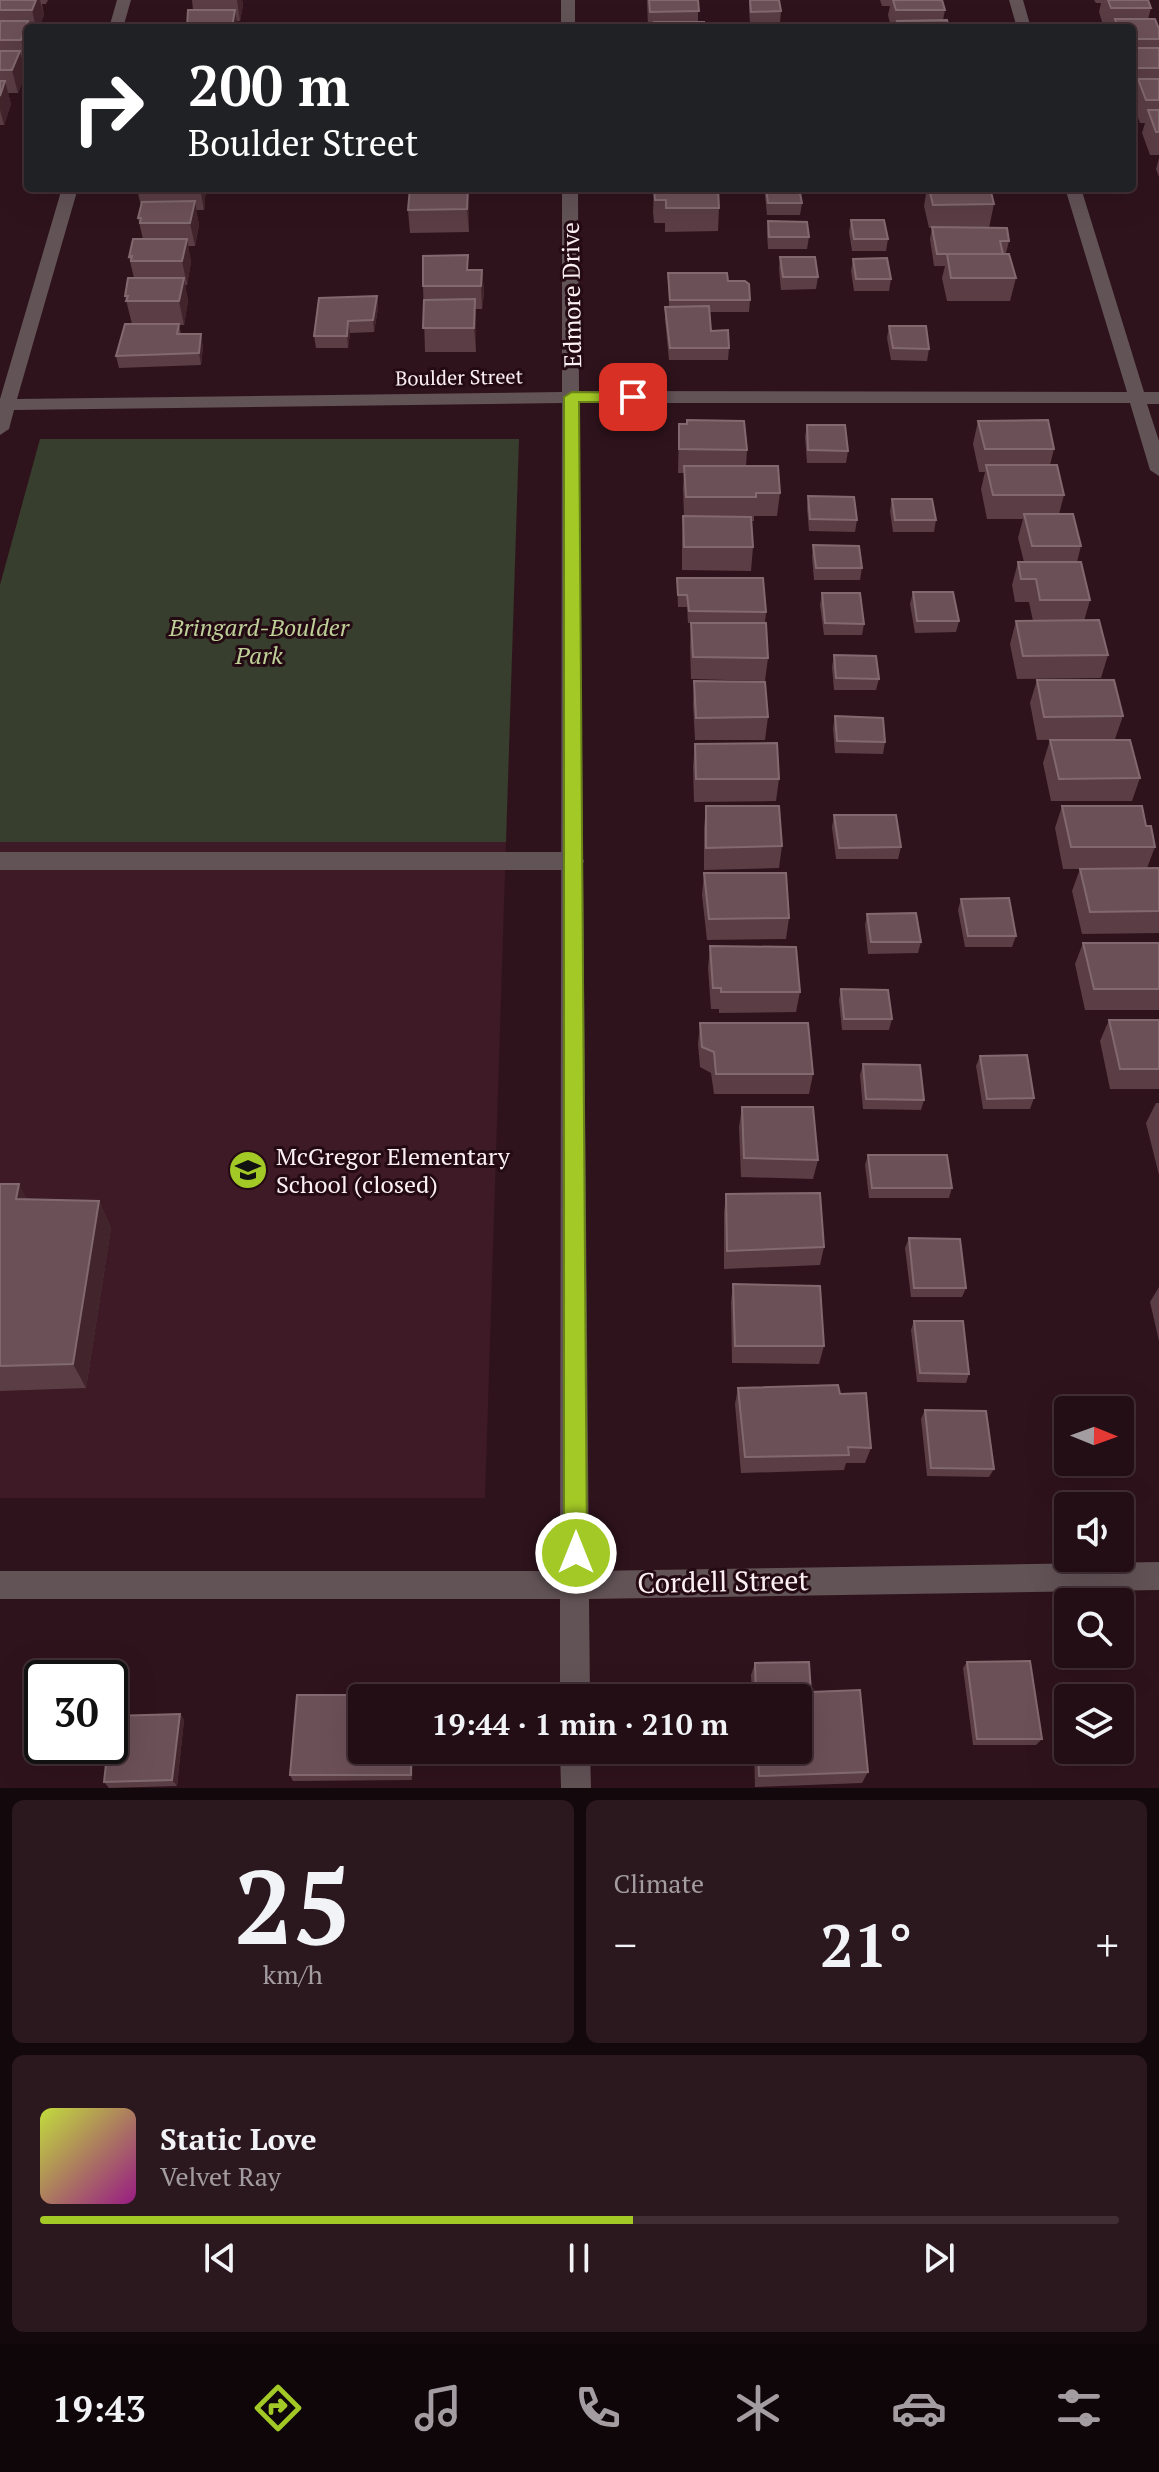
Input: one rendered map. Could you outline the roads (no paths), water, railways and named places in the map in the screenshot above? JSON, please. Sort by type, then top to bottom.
[{"type":"street","points":[[117,24],[124,0]]},
{"type":"street","points":[[568,0],[568,24]]},
{"type":"street","points":[[1016,0],[1023,24]]},
{"type":"street","points":[[0,429],[4,405],[69,192]]},
{"type":"street","name":"Edmore Drive","points":[[570,192],[575,1684]]},
{"type":"street","points":[[1074,192],[1159,470]]},
{"type":"street","name":"Boulder Street","points":[[4,405],[572,397],[1159,398]]},
{"type":"street","points":[[0,861],[573,861]]},
{"type":"street","name":"Cordell Street","points":[[0,1585],[576,1585],[1159,1576]]},
{"type":"street","points":[[575,1764],[576,1788]]},
{"type":"place","name":"McGregor Elementary School (closed)","points":[[248,1170]]},
{"type":"park label","name":"Bringard-Boulder Park","points":[[259,641]]}]
